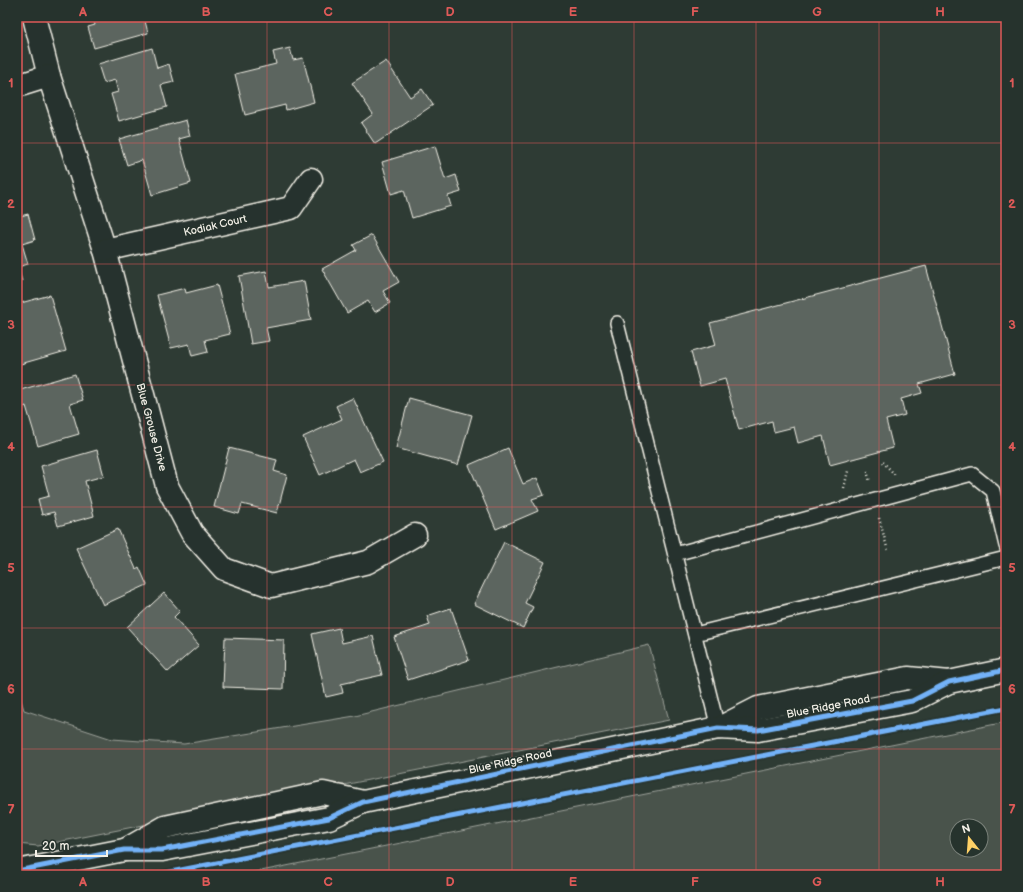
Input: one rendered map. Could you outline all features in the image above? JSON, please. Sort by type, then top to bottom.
[{"type":"street","name":"Blue Grouse Drive","points":[[34,17],[49,76],[105,250],[167,486],[192,533],[224,569],[270,586],[368,562],[415,535]]},
{"type":"street","points":[[17,86],[49,76]]},
{"type":"street","name":"Kodiak Court","points":[[105,250],[291,208],[311,179]]},
{"type":"street","name":"Blue Ridge Road","points":[[17,871],[124,850],[162,850],[329,818],[363,802],[718,728],[758,708],[908,678],[949,682],[1006,670]]},
{"type":"lane","points":[[617,323],[718,728]]},
{"type":"lane","points":[[675,554],[972,474],[993,491],[1006,546]]},
{"type":"lane","points":[[695,634],[1006,558]]},
{"type":"path","points":[[867,471],[870,483]]},
{"type":"shaded area","points":[[649,645],[669,720],[38,846],[17,844],[17,686],[24,710],[112,739],[184,744],[355,716]]},
{"type":"shaded area","points":[[1006,722],[1006,875],[241,875]]},
{"type":"building","points":[[93,17],[144,17],[148,33],[94,48],[88,27],[95,25]]},
{"type":"building","points":[[152,48],[157,68],[169,64],[174,82],[161,85],[167,107],[119,121],[111,94],[118,92],[115,80],[104,83],[98,64]]},
{"type":"building","points":[[290,48],[293,60],[303,58],[314,102],[286,110],[285,105],[245,115],[235,74],[276,64],[273,52]]},
{"type":"building","points":[[386,61],[410,97],[422,89],[433,105],[375,144],[361,123],[373,114],[352,83]]},
{"type":"building","points":[[186,120],[190,136],[179,139],[191,183],[152,195],[142,160],[127,165],[119,139]]},
{"type":"building","points":[[435,146],[445,179],[456,175],[461,192],[448,196],[451,206],[412,218],[404,190],[391,194],[382,162]]},
{"type":"building","points":[[28,214],[35,240],[22,244],[28,264],[18,267],[22,281],[17,282],[17,217]]},
{"type":"building","points":[[372,235],[399,282],[383,291],[390,303],[375,312],[368,301],[347,313],[322,269],[356,250],[353,245]]},
{"type":"building","points":[[926,266],[955,374],[919,384],[922,393],[901,399],[905,415],[886,420],[893,448],[830,465],[823,436],[798,443],[794,427],[774,432],[772,421],[739,430],[725,379],[700,386],[691,352],[716,345],[710,323]]},
{"type":"building","points":[[266,271],[269,287],[304,281],[311,320],[266,328],[269,341],[251,344],[239,276]]},
{"type":"building","points":[[217,285],[230,334],[205,340],[208,352],[192,356],[189,344],[171,348],[157,295],[185,288],[186,293]]},
{"type":"building","points":[[50,295],[66,351],[17,365],[17,304]]},
{"type":"building","points":[[75,374],[83,400],[70,404],[79,434],[38,446],[26,406],[17,409],[17,391]]},
{"type":"building","points":[[353,398],[383,462],[360,472],[354,459],[320,475],[303,437],[342,419],[336,406]]},
{"type":"building","points":[[409,398],[472,415],[458,465],[396,448]]},
{"type":"building","points":[[229,448],[277,460],[274,471],[287,475],[277,513],[242,504],[239,514],[214,507]]},
{"type":"building","points":[[508,448],[523,484],[537,478],[544,495],[532,499],[538,511],[496,529],[469,465]]},
{"type":"building","points":[[97,450],[104,476],[85,481],[94,516],[58,526],[54,512],[42,515],[38,499],[49,496],[41,466]]},
{"type":"building","points":[[118,529],[136,569],[139,567],[147,585],[103,605],[76,548]]},
{"type":"building","points":[[504,542],[545,562],[525,603],[533,607],[523,628],[474,604]]},
{"type":"building","points":[[164,593],[180,611],[174,617],[199,645],[168,672],[127,627]]},
{"type":"building","points":[[451,608],[469,660],[408,680],[394,637],[430,625],[427,616]]},
{"type":"building","points":[[339,628],[342,643],[373,636],[382,675],[341,684],[343,693],[326,697],[312,634]]},
{"type":"building","points":[[225,638],[284,640],[283,689],[223,687]]},
{"type":"cycle path","points":[[17,871],[124,850],[162,850],[329,818],[363,802],[718,728],[758,730],[912,701],[949,682],[1006,670]]},
{"type":"cycle path","points":[[155,875],[1006,708]]}]
